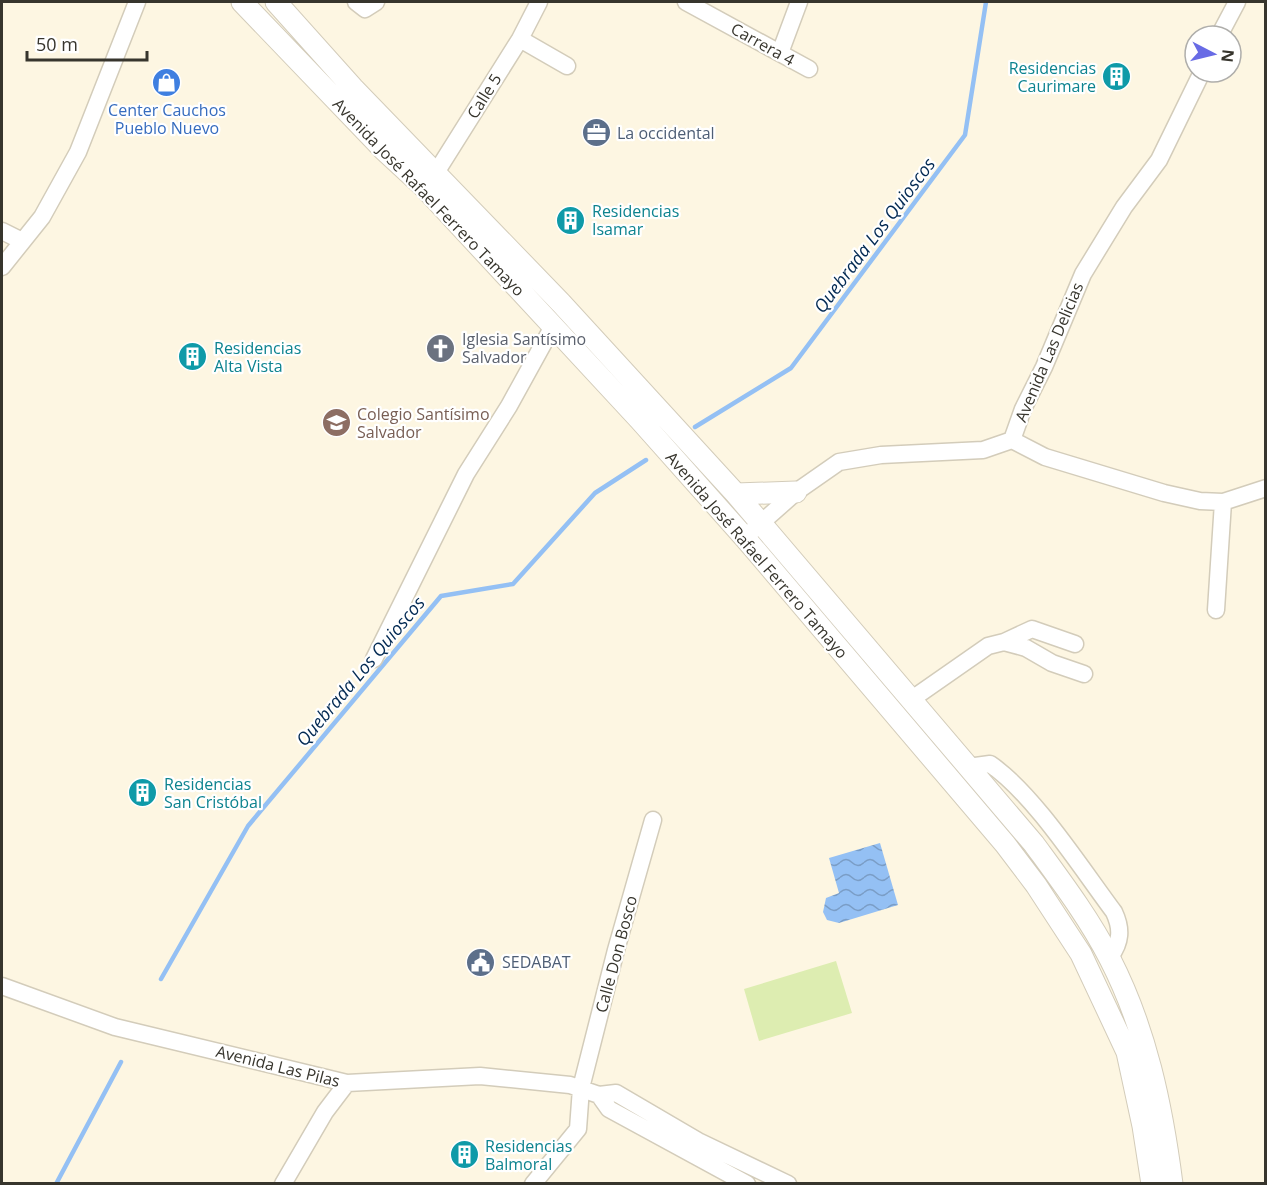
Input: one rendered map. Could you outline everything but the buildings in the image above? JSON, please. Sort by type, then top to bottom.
[{"type":"street","points":[[2,267],[42,218],[78,152],[137,2]]},
{"type":"street","name":"Avenida José Rafael Ferrero Tamayo","points":[[242,2],[384,150],[430,179],[736,494],[1034,844],[1072,896],[1110,957],[1138,1025],[1149,1058],[1167,1142],[1172,1184]]},
{"type":"street","points":[[356,2],[365,9],[376,2]]},
{"type":"street","name":"Calle 5","points":[[430,179],[520,39],[539,2]]},
{"type":"street","name":"Carrera 4","points":[[686,2],[809,69]]},
{"type":"street","points":[[780,53],[799,2]]},
{"type":"street","points":[[1225,24],[1237,2]]},
{"type":"street","name":"Avenida José Rafael Ferrero Tamayo","points":[[284,4],[552,328],[640,420],[745,538],[1005,844],[1062,922],[1102,995],[1127,1052],[1143,1126],[1152,1184]]},
{"type":"street","points":[[520,39],[567,66]]},
{"type":"street","name":"Avenida Las Delicias","points":[[745,538],[796,492],[839,462],[881,454],[983,450],[1012,440],[1023,409],[1044,367],[1083,274],[1124,207],[1159,160],[1196,84]]},
{"type":"street","points":[[2,231],[21,241]]},
{"type":"street","points":[[374,659],[456,492],[515,396],[552,328]]},
{"type":"street","points":[[1012,440],[1045,457],[1164,493],[1200,501],[1223,502],[1266,488]]},
{"type":"street","points":[[736,494],[796,492]]},
{"type":"street","points":[[1216,610],[1223,502]]},
{"type":"street","points":[[912,699],[988,646],[1004,642],[1032,629],[1075,644]]},
{"type":"street","points":[[1004,642],[1026,648],[1052,663],[1084,674]]},
{"type":"street","name":"Calle Don Bosco","points":[[533,1184],[578,1130],[581,1088],[616,950],[653,820]]},
{"type":"street","name":"Avenida Las Pilas","points":[[2,986],[115,1027],[347,1083],[480,1076],[581,1088],[599,1095],[616,1093],[698,1141],[788,1184]]},
{"type":"street","points":[[283,1184],[325,1112],[347,1083]]},
{"type":"street","name":"Avenida Las Pilas","points":[[599,1095],[609,1109],[747,1184]]},
{"type":"green space","points":[[836,961],[852,1013],[759,1041],[744,989]]},
{"type":"water","points":[[880,843],[898,905],[839,923],[827,920],[823,912],[826,898],[839,893],[829,858]]},
{"type":"waterway","name":"Quebrada Los Quioscos","points":[[695,427],[791,368],[965,135],[986,2]]},
{"type":"waterway","name":"Quebrada Los Quioscos","points":[[161,979],[248,826],[441,596],[513,584],[595,493],[646,460]]},
{"type":"waterway","name":"Quebrada Los Quioscos","points":[[56,1184],[121,1062]]},
{"type":"place","name":"Residencias Caurimare","points":[[1117,77]]},
{"type":"place","name":"Center Cauchos Pueblo Nuevo","points":[[167,82]]},
{"type":"place","name":"La occidental","points":[[596,133]]},
{"type":"place","name":"Residencias Isamar","points":[[571,220]]},
{"type":"place","name":"Iglesia Santísimo Salvador","points":[[441,348]]},
{"type":"place","name":"Residencias Alta Vista","points":[[193,357]]},
{"type":"place","name":"Colegio Santísimo Salvador","points":[[336,423]]},
{"type":"place","name":"Residencias San Cristóbal","points":[[143,793]]},
{"type":"place","name":"SEDABAT","points":[[481,962]]},
{"type":"place","name":"Residencias Balmoral","points":[[464,1155]]}]
